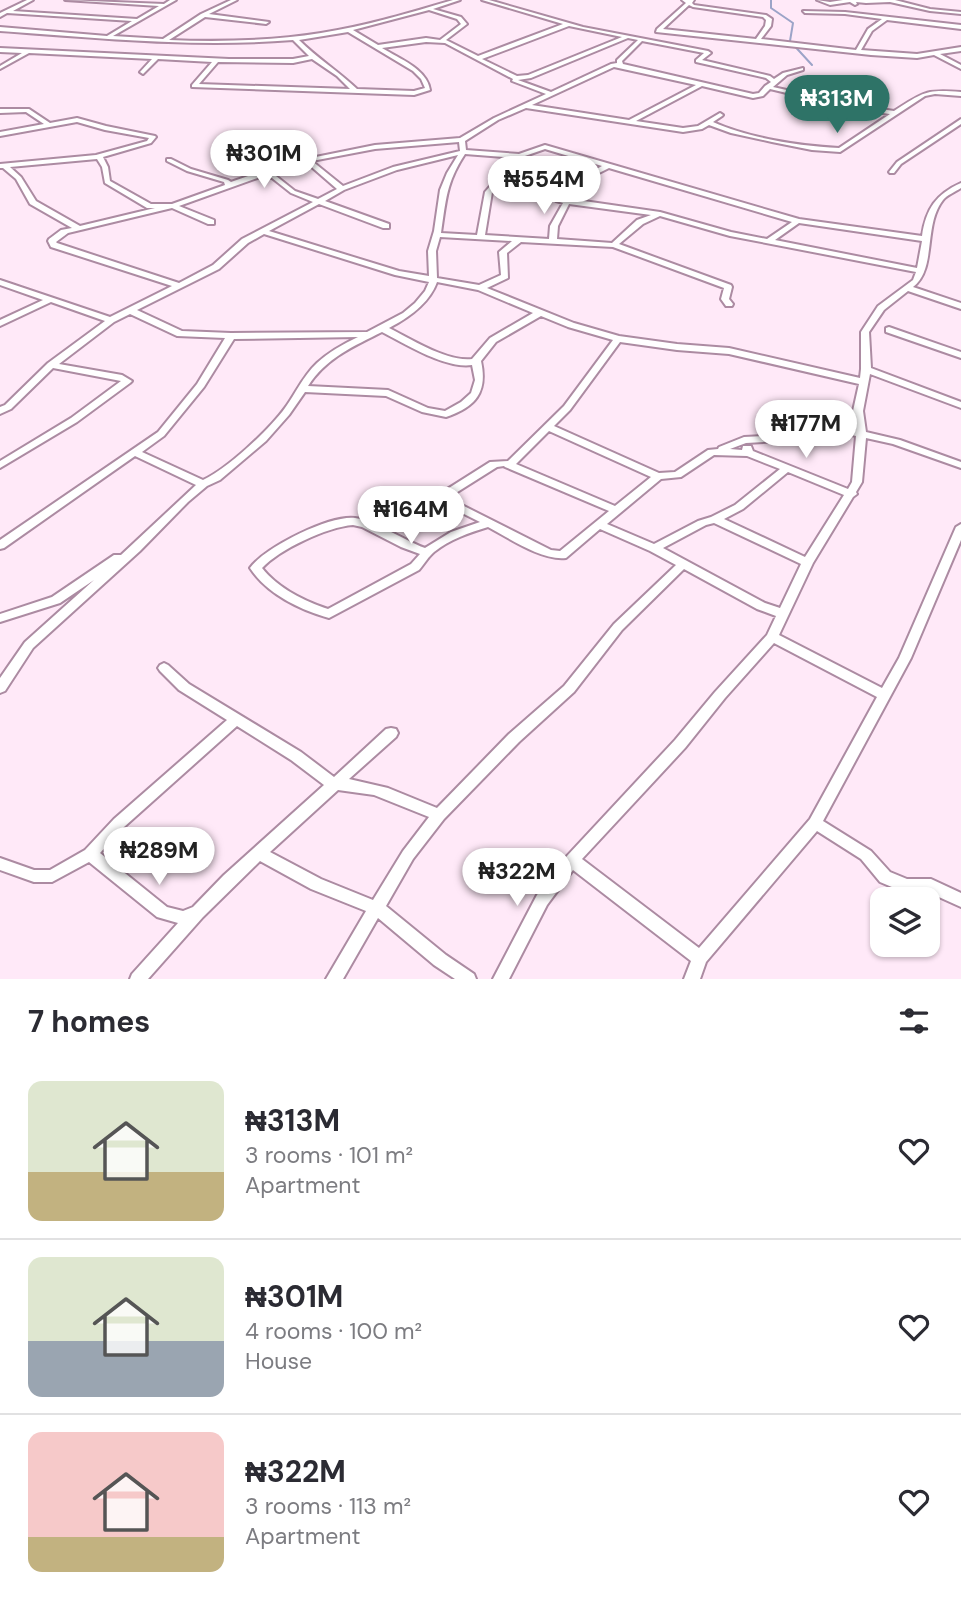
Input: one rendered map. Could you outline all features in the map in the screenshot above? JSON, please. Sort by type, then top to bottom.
[{"type":"street","points":[[0,15],[31,0]]},
{"type":"street","points":[[67,0],[163,5]]},
{"type":"street","points":[[110,36],[174,0]]},
{"type":"street","points":[[165,40],[203,15],[235,0]]},
{"type":"street","points":[[0,29],[165,40],[295,38],[358,29],[458,0]]},
{"type":"street","points":[[484,0],[569,24],[706,52],[698,61],[768,77],[775,82]]},
{"type":"street","points":[[818,0],[830,4],[850,0],[891,0],[929,12],[961,13]]},
{"type":"street","points":[[850,0],[859,7]]},
{"type":"street","points":[[620,65],[620,61],[642,40],[676,17],[687,1],[764,16],[769,19],[768,26],[757,41]]},
{"type":"street","points":[[845,13],[866,2]]},
{"type":"street","points":[[430,10],[459,18],[464,23],[441,38],[446,42],[479,56],[523,85],[551,94]]},
{"type":"street","points":[[7,12],[136,20]]},
{"type":"street","points":[[805,12],[845,13],[961,27]]},
{"type":"street","points":[[922,23],[929,12]]},
{"type":"street","points":[[203,15],[266,22]]},
{"type":"street","points":[[858,51],[870,30],[885,19]]},
{"type":"street","points":[[479,56],[509,49],[569,24]]},
{"type":"street","points":[[0,39],[15,30]]},
{"type":"street","points":[[659,30],[917,55],[961,50]]},
{"type":"street","points":[[217,60],[194,86],[419,93],[428,89],[424,79],[415,70],[346,31]]},
{"type":"street","points":[[509,76],[529,77],[613,41],[630,37]]},
{"type":"street","points":[[295,38],[313,57],[339,75],[356,92]]},
{"type":"street","points":[[378,47],[426,40],[446,42]]},
{"type":"street","points":[[0,50],[155,59],[293,61],[313,57]]},
{"type":"street","points":[[1,68],[28,51]]},
{"type":"street","points":[[936,54],[961,67]]},
{"type":"street","points":[[143,72],[155,59]]},
{"type":"street","points":[[181,286],[61,249],[52,241],[67,229],[83,228],[173,206],[278,167],[375,146],[462,140],[496,119],[610,66],[620,65],[757,96],[785,74],[801,69]]},
{"type":"street","points":[[630,122],[699,85]]},
{"type":"street","points":[[767,87],[893,113]]},
{"type":"street","points":[[708,122],[718,127],[766,138],[840,150],[929,92],[961,94]]},
{"type":"street","points":[[525,107],[689,130],[700,128],[720,114]]},
{"type":"street","points":[[0,111],[27,110],[49,125]]},
{"type":"street","points":[[0,134],[77,120],[153,137],[149,142],[99,156],[2,166]]},
{"type":"street","points":[[892,172],[899,163],[961,121]]},
{"type":"street","points":[[0,688],[29,645],[202,484],[216,478],[286,414],[306,379],[326,359],[367,334],[384,329],[420,302],[430,291],[434,278],[432,254],[438,235],[441,189],[463,152],[462,140]]},
{"type":"street","points":[[0,411],[8,407],[51,365],[111,320],[216,267],[245,241],[262,231],[342,189],[395,168],[463,152],[520,156],[545,147],[799,221],[926,239]]},
{"type":"street","points":[[99,156],[105,167],[107,182],[150,206],[173,206],[211,222]]},
{"type":"street","points":[[481,236],[489,192],[520,156]]},
{"type":"street","points":[[169,160],[189,170],[226,181],[230,186]]},
{"type":"street","points":[[309,162],[342,189]]},
{"type":"street","points":[[609,165],[571,185],[559,199],[640,210],[768,242],[921,271]]},
{"type":"street","points":[[2,166],[19,178],[33,202],[67,229]]},
{"type":"street","points":[[265,174],[274,177],[293,192],[386,226]]},
{"type":"street","points":[[501,979],[542,900],[572,860],[680,744],[772,636],[807,564],[858,482],[861,433],[858,411],[865,376],[865,332],[881,309],[910,289],[921,271],[928,223],[941,197],[961,185]]},
{"type":"street","points":[[553,240],[554,226],[567,202]]},
{"type":"street","points":[[640,210],[640,222]]},
{"type":"street","points":[[614,245],[640,222],[660,214]]},
{"type":"street","points":[[768,242],[799,221]]},
{"type":"street","points":[[262,231],[398,273],[480,288],[571,325],[618,339],[729,351],[865,376],[959,402]]},
{"type":"street","points":[[438,235],[614,245],[730,288],[725,299],[729,304]]},
{"type":"street","points":[[480,288],[505,276],[503,252],[520,239]]},
{"type":"street","points":[[0,282],[111,320]]},
{"type":"street","points":[[910,289],[961,306]]},
{"type":"street","points":[[0,323],[51,299]]},
{"type":"street","points":[[131,311],[180,334],[367,334]]},
{"type":"street","points":[[384,329],[462,363],[476,360],[494,340],[541,312]]},
{"type":"street","points":[[889,330],[961,355]]},
{"type":"street","points":[[0,545],[161,434],[201,386],[232,336]]},
{"type":"street","points":[[509,465],[567,408],[618,339]]},
{"type":"street","points":[[302,389],[388,393],[425,410],[446,414],[472,397],[479,388],[482,381],[476,360]]},
{"type":"street","points":[[0,466],[74,420],[127,382],[119,377],[51,365]]},
{"type":"street","points":[[548,427],[658,476],[677,475],[706,454],[744,440],[790,438],[794,426],[782,418],[861,433],[922,450],[961,465]]},
{"type":"street","points":[[744,440],[748,453]]},
{"type":"street","points":[[720,450],[748,453],[852,494]]},
{"type":"street","points":[[134,452],[202,484]]},
{"type":"street","points":[[616,510],[509,465],[494,464],[445,495],[450,503],[556,555],[567,553],[658,476]]},
{"type":"street","points":[[653,548],[739,507],[786,469]]},
{"type":"street","points":[[715,519],[807,564]]},
{"type":"street","points":[[426,552],[374,527],[351,520],[337,522],[299,540],[261,561],[256,568],[262,576],[302,604],[329,614],[415,567],[426,552],[455,534],[489,523]]},
{"type":"street","points":[[600,525],[653,548],[761,606],[784,614]]},
{"type":"street","points":[[692,979],[700,958],[815,823],[885,695],[929,605],[961,527]]},
{"type":"street","points":[[0,618],[56,600],[136,548]]},
{"type":"street","points":[[334,979],[408,855],[439,815],[514,738],[569,689],[618,627],[684,564]]},
{"type":"street","points":[[772,636],[885,695]]},
{"type":"street","points":[[164,668],[184,687],[296,756],[333,784],[362,786],[439,815]]},
{"type":"street","points":[[0,864],[34,876],[52,876],[90,854],[119,823],[237,719]]},
{"type":"street","points":[[138,979],[198,912],[391,733]]},
{"type":"street","points":[[815,823],[866,855],[885,877],[906,886],[931,886],[961,900]]},
{"type":"street","points":[[259,853],[316,884],[376,908],[468,979]]},
{"type":"street","points":[[90,854],[162,912],[183,918],[198,912]]},
{"type":"street","points":[[572,860],[700,958]]},
{"type":"waterway","points":[[771,0],[771,8],[793,23],[790,41],[812,65]]}]
